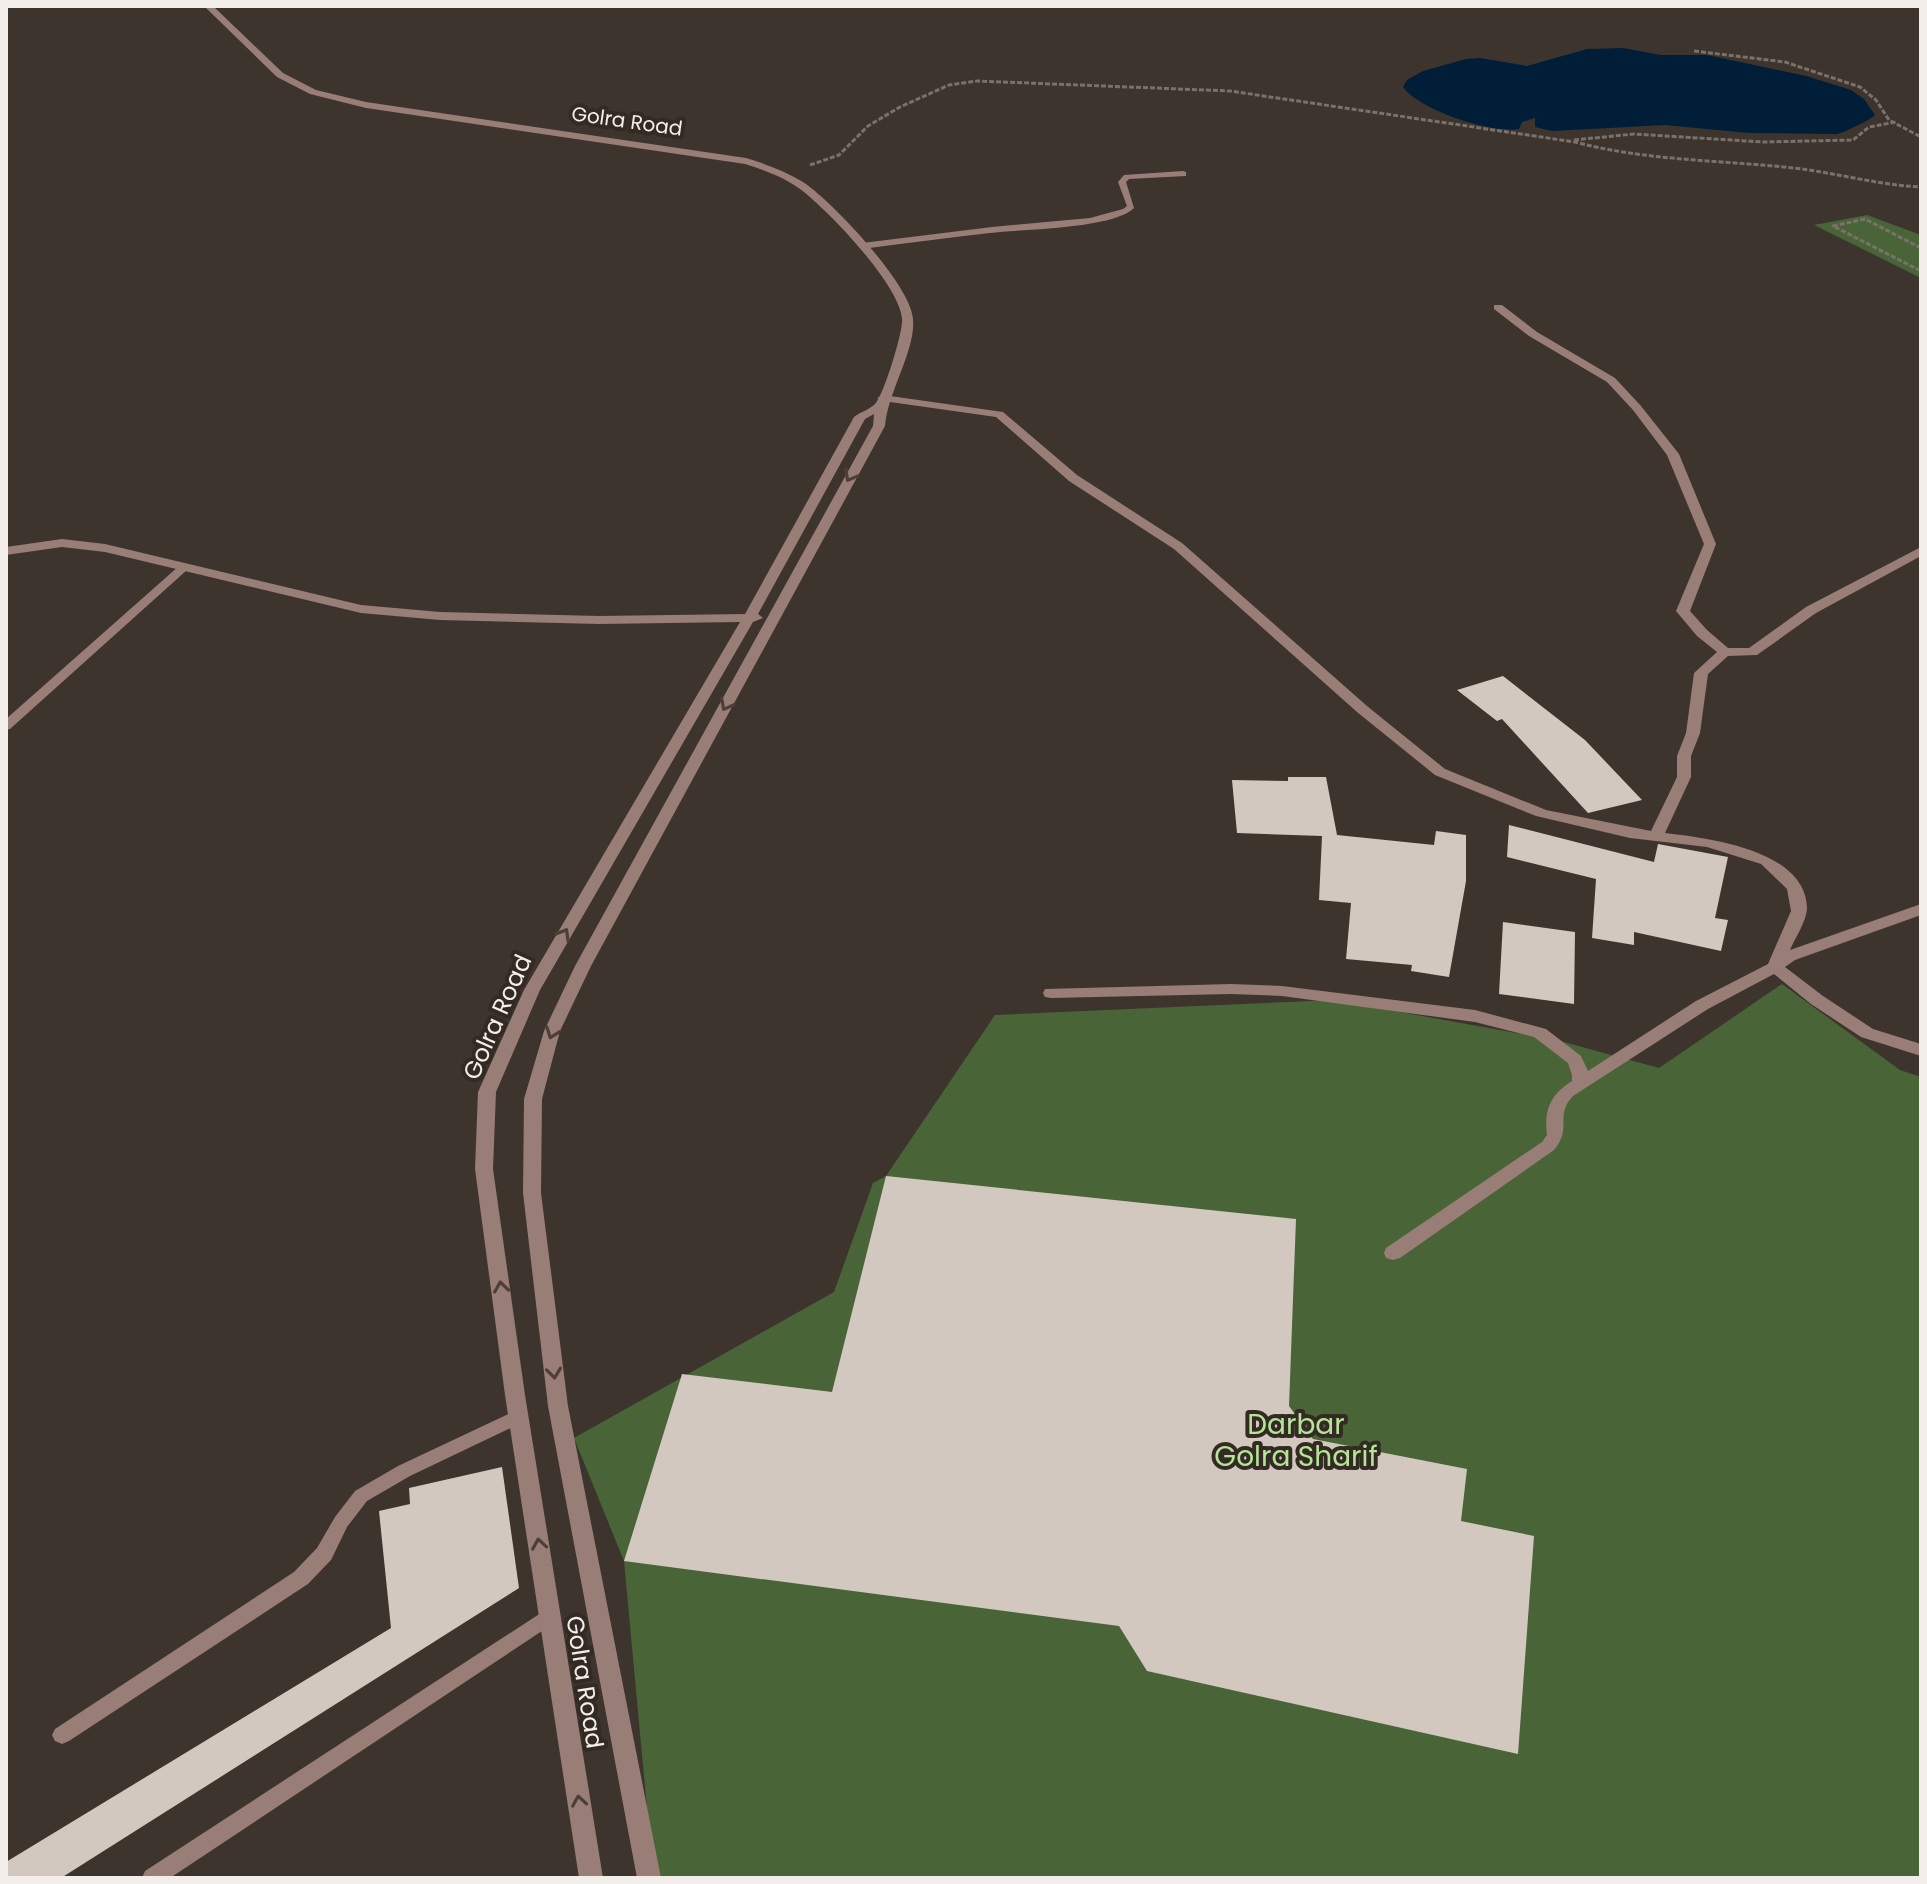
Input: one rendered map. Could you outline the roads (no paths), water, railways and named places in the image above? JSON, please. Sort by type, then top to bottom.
[{"type":"street","name":"Golra Road","points":[[208,6],[280,75],[313,92],[366,105],[746,161],[782,173],[806,188],[838,216],[898,292],[909,315],[904,349],[881,402],[879,426],[583,966],[552,1031],[533,1099],[532,1193],[558,1406],[649,1878]]},
{"type":"street","points":[[1498,307],[1533,334],[1611,380],[1673,454],[1710,544],[1683,611],[1702,633],[1725,652],[1752,652],[1811,610],[1921,551]]},
{"type":"street","name":"Golra Road","points":[[591,1878],[484,1169],[487,1092],[532,990],[749,617],[860,417],[881,402]]},
{"type":"street","points":[[881,402],[999,414],[1073,478],[1178,546],[1362,709],[1440,772],[1541,813],[1656,836],[1709,843],[1766,861],[1794,887],[1799,911],[1775,967]]},
{"type":"street","points":[[6,551],[62,543],[105,548],[361,609],[440,616],[599,620],[771,619]]},
{"type":"street","points":[[1656,836],[1684,777],[1684,756],[1693,733],[1701,673],[1725,652]]},
{"type":"street","points":[[1393,1253],[1548,1146],[1556,1136],[1555,1102],[1580,1083],[1702,1005],[1775,967],[1789,956],[1921,909]]},
{"type":"street","points":[[1775,967],[1867,1033],[1921,1050]]},
{"type":"street","points":[[1051,993],[1231,989],[1282,991],[1475,1016],[1540,1033],[1575,1060],[1581,1075],[1580,1083]]},
{"type":"lane","points":[[862,246],[1100,219],[1126,211],[1131,206],[1122,182],[1127,177],[1183,174]]},
{"type":"lane","points":[[6,726],[183,568]]},
{"type":"lane","points":[[62,1735],[301,1578],[324,1554],[341,1522],[361,1496],[404,1471],[519,1416]]},
{"type":"lane","points":[[152,1878],[550,1615]]},
{"type":"water","points":[[1623,48],[1661,55],[1707,55],[1806,76],[1851,90],[1864,99],[1875,115],[1837,134],[1749,133],[1665,125],[1552,131],[1535,127],[1535,118],[1522,122],[1519,129],[1507,130],[1475,124],[1440,112],[1412,96],[1403,87],[1407,80],[1423,71],[1466,59],[1480,58],[1527,66],[1587,49]]},
{"type":"park label","name":"Darbar Golra Sharif","points":[[1296,1440]]}]
